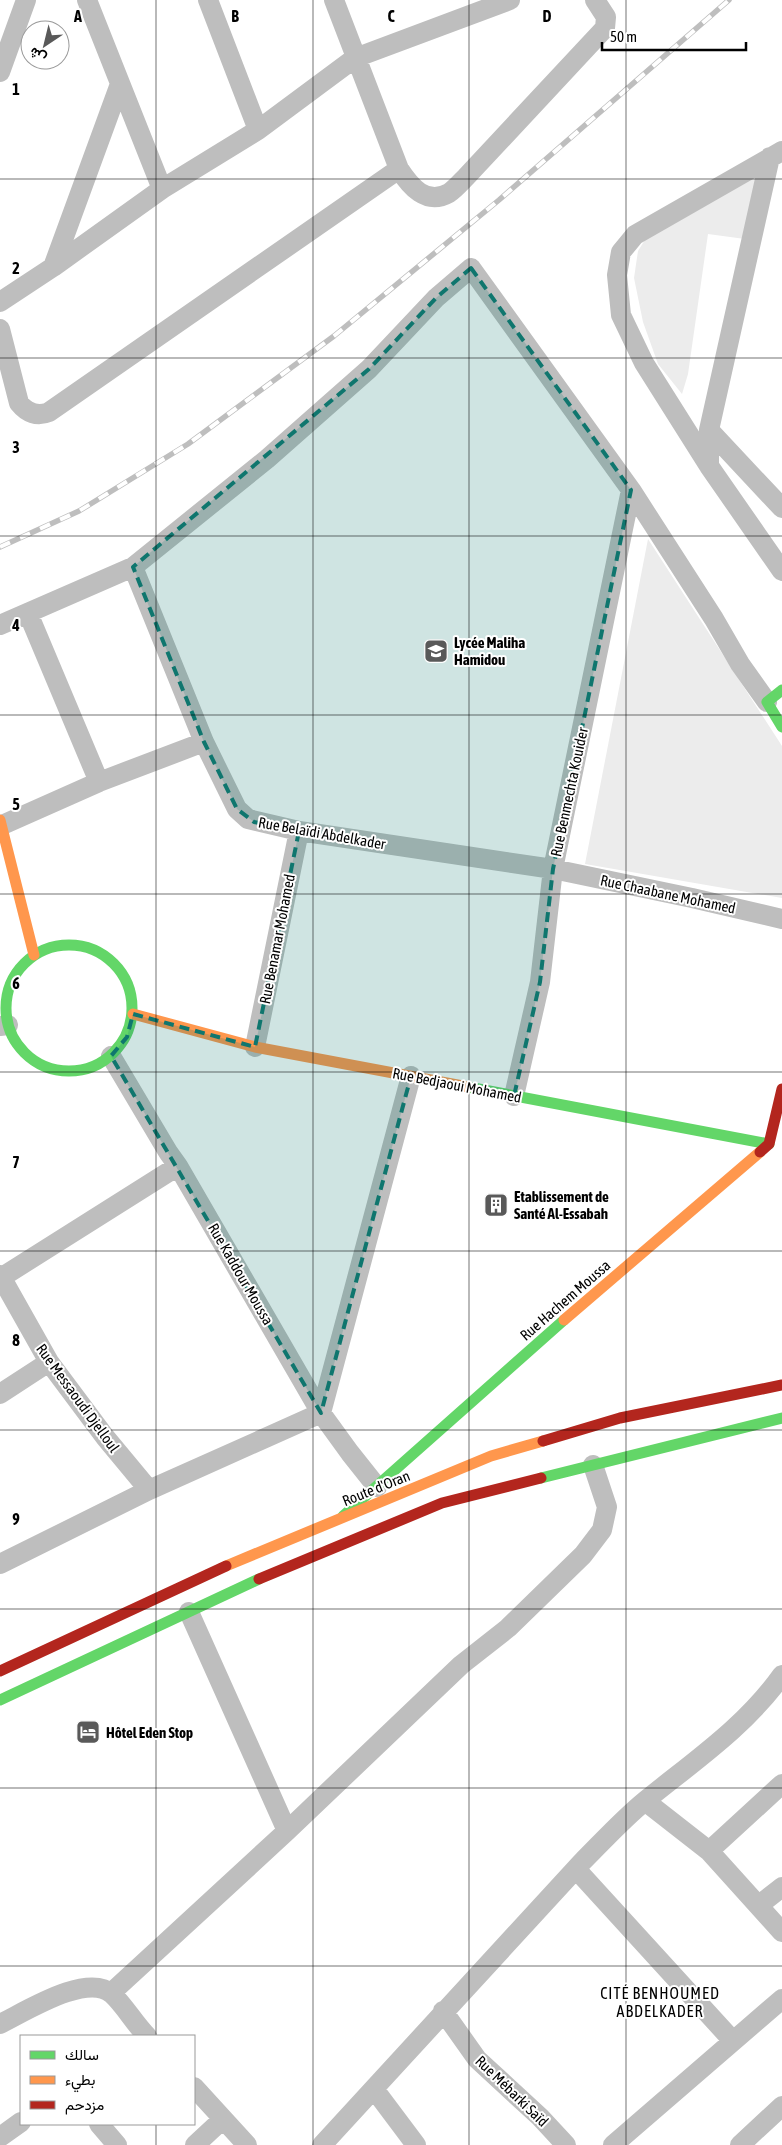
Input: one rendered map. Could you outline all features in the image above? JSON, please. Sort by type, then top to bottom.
[{"type":"street","points":[[0,72],[26,0]]},
{"type":"street","points":[[87,0],[162,189]]},
{"type":"street","points":[[208,0],[258,130]]},
{"type":"street","points":[[334,0],[399,170],[416,191],[433,198],[448,193],[466,177],[605,28],[606,17],[595,0]]},
{"type":"street","points":[[0,302],[54,267],[162,189],[258,130],[356,58],[461,8],[510,0]]},
{"type":"street","points":[[54,267],[120,84]]},
{"type":"street","points":[[709,466],[709,430],[776,154]]},
{"type":"street","points":[[776,154],[636,235],[621,252],[617,276],[621,315],[644,363],[709,466],[782,571]]},
{"type":"street","points":[[0,329],[20,403],[24,409],[32,414],[49,412],[399,170]]},
{"type":"street","points":[[0,624],[133,567],[267,458],[369,369],[436,298],[471,268],[631,490],[714,618],[740,664],[775,696],[782,727]]},
{"type":"street","points":[[709,430],[782,508]]},
{"type":"street","name":"Rue Benmechta Kouider","points":[[514,1096],[540,982],[554,869],[631,490]]},
{"type":"street","name":"Rue Belaïdi Abdelkader","points":[[133,567],[204,742],[240,814],[254,822],[299,831],[554,869]]},
{"type":"street","points":[[28,613],[98,782]]},
{"type":"street","points":[[34,954],[1,822],[98,782],[204,742]]},
{"type":"street","name":"Rue Benamar Mohamed","points":[[256,1047],[299,831]]},
{"type":"street","name":"Rue Chaabane Mohamed","points":[[554,869],[782,919]]},
{"type":"street","points":[[70,944],[91,948],[112,960],[126,977],[132,996],[133,1014],[126,1037],[111,1056],[97,1066],[77,1071],[56,1070],[29,1057],[4,1026],[6,1002],[11,983],[17,971],[34,954],[54,946],[70,944]]},
{"type":"street","name":"Rue Bedjaoui Mohamed","points":[[133,1014],[256,1047],[776,1145]]},
{"type":"street","name":"Rue Kaddour Moussa","points":[[111,1056],[178,1166],[321,1413],[377,1487]]},
{"type":"street","points":[[0,1564],[149,1490],[321,1413],[411,1076]]},
{"type":"street","points":[[776,1145],[782,1089]]},
{"type":"street","name":"Rue Hachem Moussa","points":[[340,1519],[599,1289],[776,1145]]},
{"type":"street","points":[[1,1276],[178,1166]]},
{"type":"street","name":"Rue Messaoudi Djelloul","points":[[1,1276],[49,1362],[105,1437],[149,1490]]},
{"type":"street","points":[[0,1394],[49,1362]]},
{"type":"street","name":"Route d'Oran","points":[[0,1671],[256,1552],[491,1456],[620,1418],[782,1384]]},
{"type":"street","points":[[0,1700],[274,1572],[442,1503],[782,1418]]},
{"type":"street","points":[[111,1993],[461,1665],[508,1628],[582,1555],[602,1530],[607,1507],[593,1465]]},
{"type":"street","points":[[189,1612],[287,1830]]},
{"type":"street","points":[[322,2145],[443,2011],[623,1820],[722,1741],[766,1697],[781,1677]]},
{"type":"street","points":[[709,1850],[782,1784]]},
{"type":"street","points":[[645,1801],[709,1850],[782,1932]]},
{"type":"street","points":[[576,1868],[733,2041]]},
{"type":"street","points":[[759,1905],[782,1888]]},
{"type":"street","points":[[0,2024],[81,1987],[95,1988],[111,1993],[143,2035]]},
{"type":"street","points":[[613,2145],[782,1999]]},
{"type":"street","name":"Rue Mébarki Saïd","points":[[443,2011],[477,2059],[540,2117],[566,2145]]},
{"type":"street","points":[[195,2088],[247,2145]]},
{"type":"street","points":[[374,2089],[416,2145]]},
{"type":"street","points":[[740,2145],[782,2106]]},
{"type":"street","points":[[195,2145],[223,2119]]},
{"type":"street","points":[[0,2137],[20,2123]]},
{"type":"street","points":[[100,2125],[117,2145]]},
{"type":"highlighted area","points":[[471,268],[631,490],[553,869],[540,982],[514,1096],[411,1076],[321,1413],[111,1056],[127,1037],[133,1014],[255,1047],[299,831],[254,822],[237,809],[204,742],[133,567],[369,369],[436,298]]},
{"type":"shaded area","points":[[762,163],[745,239],[708,234],[688,374],[682,394],[658,364],[643,322],[634,278],[638,251],[648,235]]},
{"type":"shaded area","points":[[648,539],[782,746],[782,898],[585,864]]},
{"type":"railway","points":[[0,547],[79,511],[188,444],[334,336],[499,200],[729,0]]},
{"type":"traffic: fast","points":[[782,690],[767,702],[782,727]]},
{"type":"traffic: fast","points":[[69,945],[93,950],[104,955],[114,963],[122,973],[127,984],[132,1008],[127,1032],[122,1043],[114,1053],[104,1061],[93,1066],[69,1071],[45,1066],[34,1061],[24,1053],[16,1043],[11,1032],[6,1008],[11,984],[16,973],[24,963],[34,955],[45,950],[69,945]]},
{"type":"traffic: fast","points":[[468,1087],[769,1144]]},
{"type":"traffic: fast","points":[[343,1516],[564,1320]]},
{"type":"traffic: fast","points":[[541,1478],[782,1418]]},
{"type":"traffic: fast","points":[[0,1700],[259,1579]]},
{"type":"traffic: slow","points":[[0,820],[34,955]]},
{"type":"traffic: slow","points":[[133,1014],[255,1047],[468,1087]]},
{"type":"traffic: slow","points":[[564,1320],[760,1152]]},
{"type":"traffic: slow","points":[[226,1566],[491,1456],[543,1441]]},
{"type":"traffic: jam","points":[[760,1152],[769,1144],[782,1089]]},
{"type":"traffic: jam","points":[[543,1441],[620,1418],[782,1385]]},
{"type":"traffic: jam","points":[[259,1579],[442,1503],[541,1478]]},
{"type":"traffic: jam","points":[[0,1671],[226,1566]]},
{"type":"place","name":"Lycée Maliha Hamidou","points":[[436,651]]},
{"type":"place","name":"Etablissement de Santé Al-Essabah","points":[[496,1205]]},
{"type":"place","name":"Hôtel Eden Stop","points":[[88,1732]]},
{"type":"district","name":"CITÉ BENHOUMED ABDELKADER","points":[[660,2002]]}]
